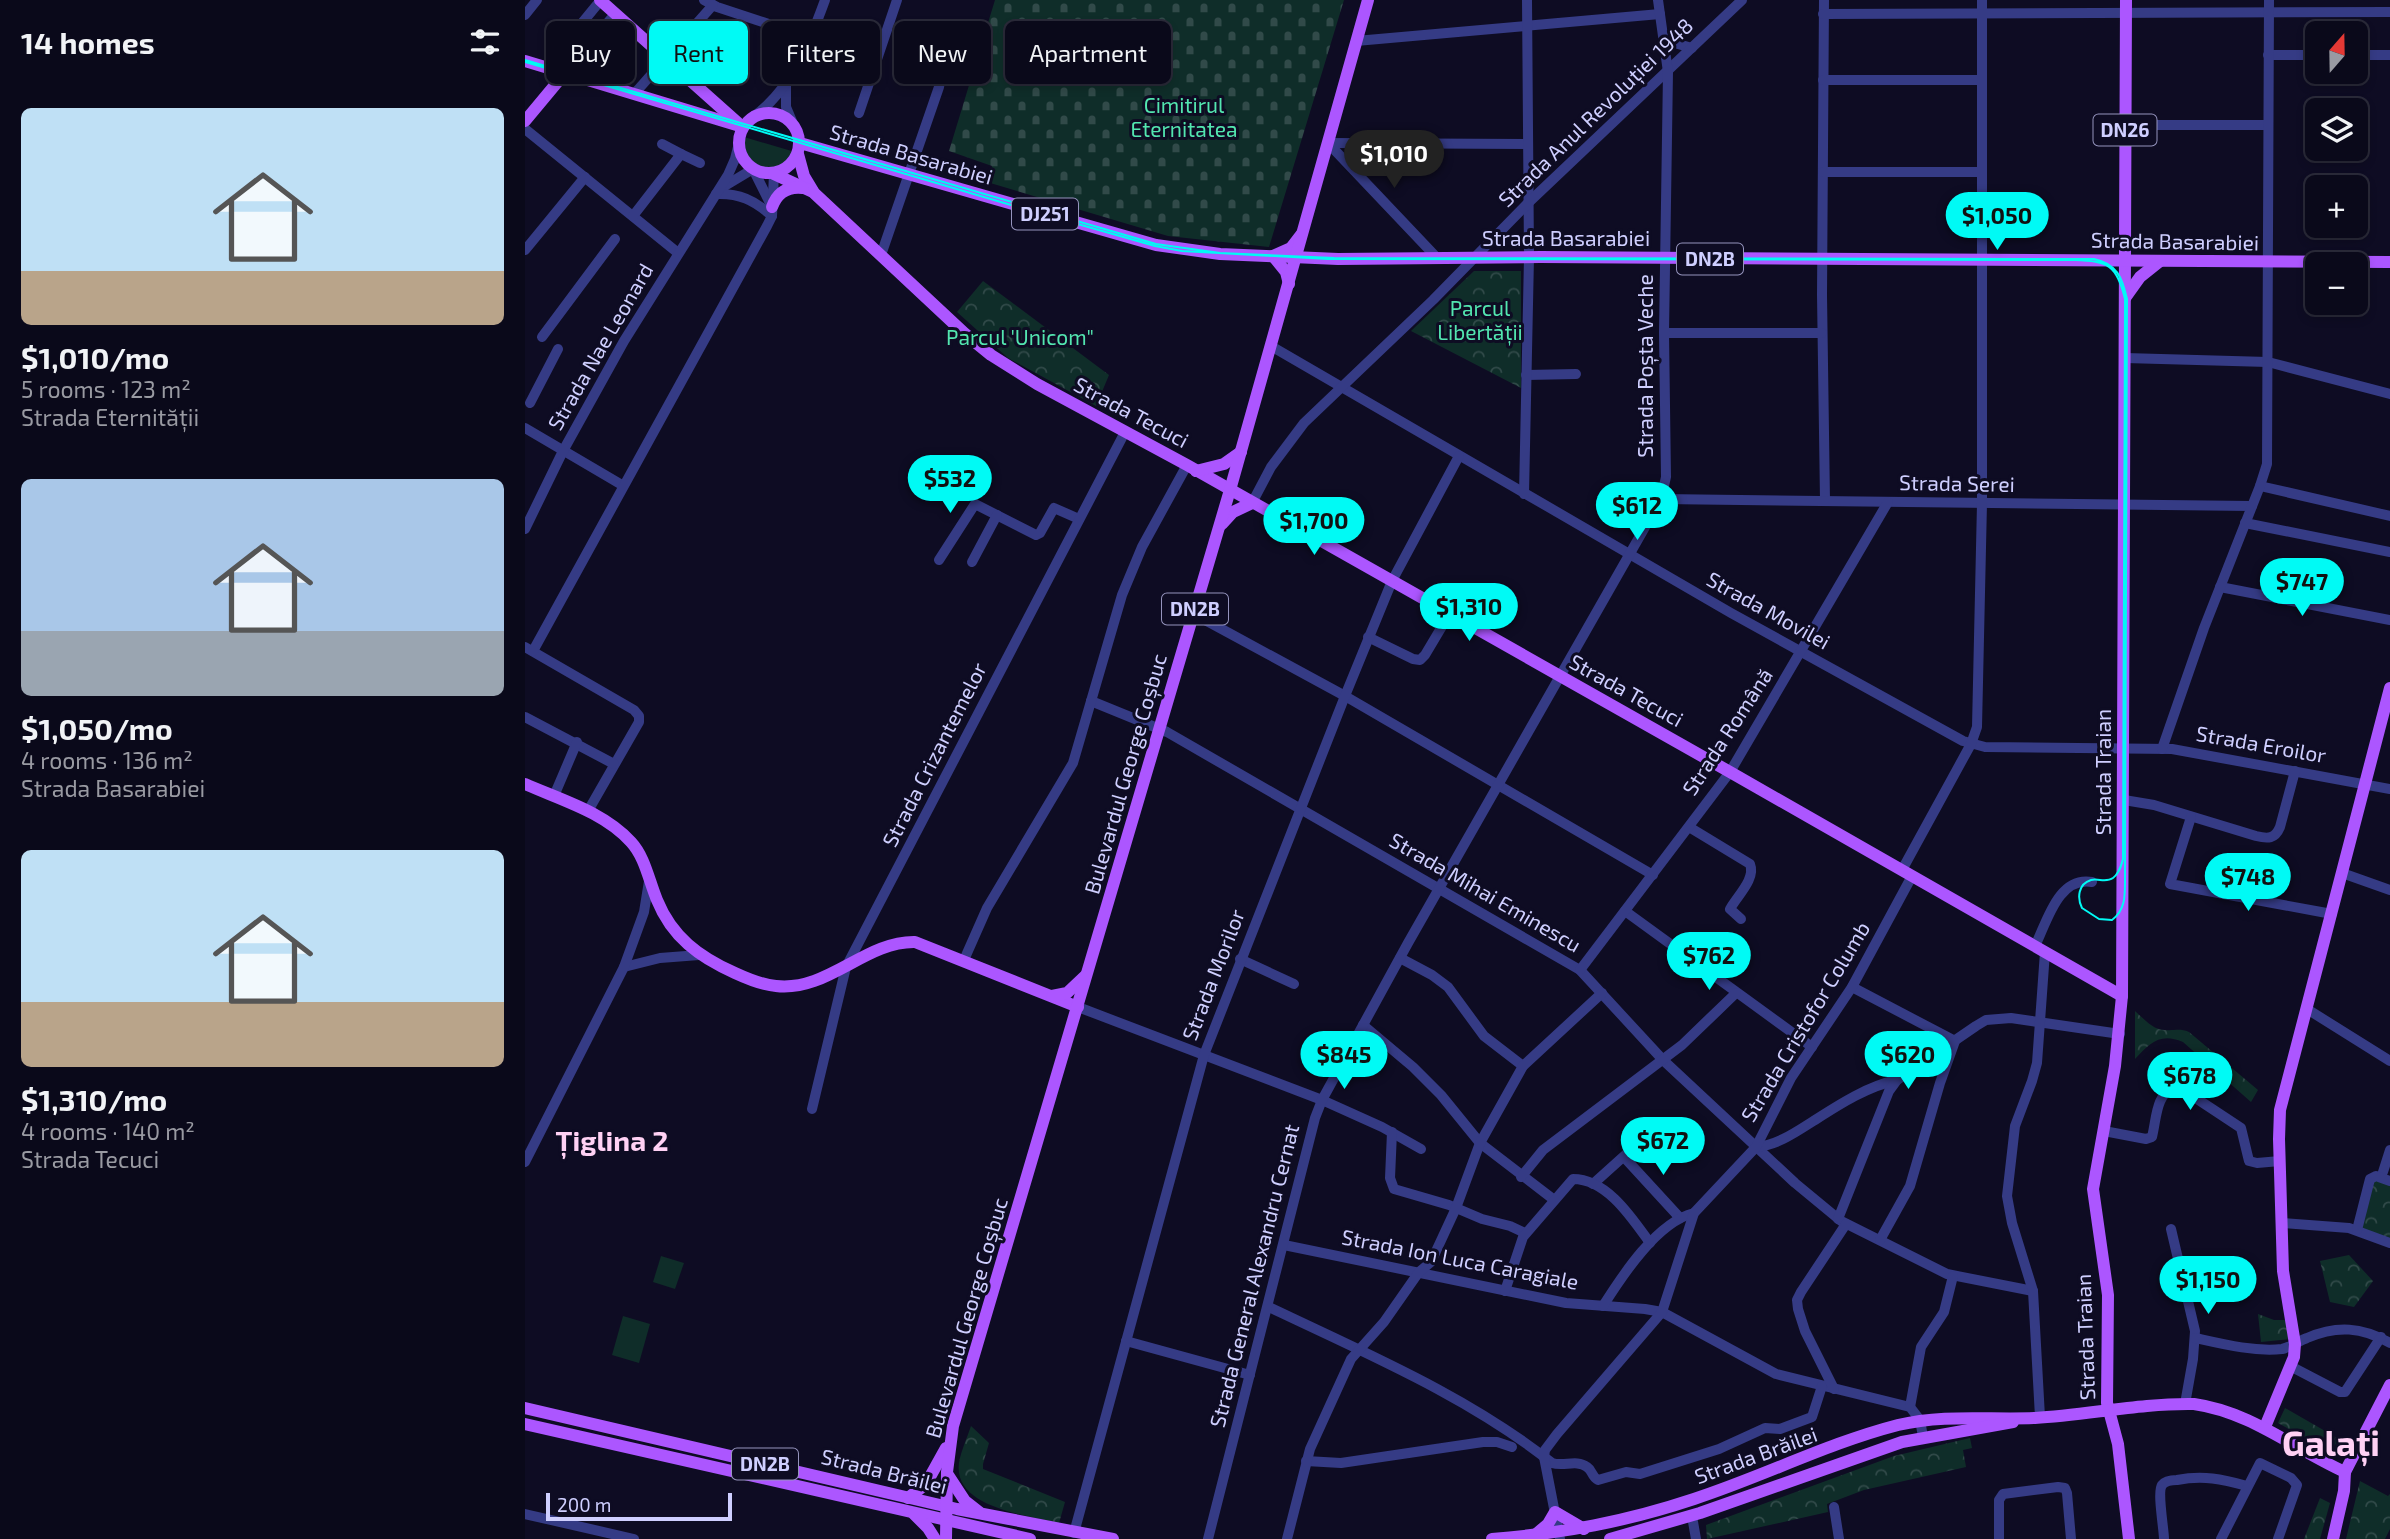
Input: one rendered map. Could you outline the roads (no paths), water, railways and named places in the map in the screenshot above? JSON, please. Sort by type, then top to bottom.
[{"type":"main road","points":[[600,0],[649,46]]},
{"type":"main road","name":"Bulevardul George Coșbuc","points":[[946,1539],[947,1472],[951,1434],[1230,490],[1368,0]]},
{"type":"main road","name":"Strada Traian","points":[[2126,6],[2122,996],[2120,1034],[2093,1189],[2108,1295],[2106,1395],[2117,1444],[2129,1539]]},
{"type":"main road","points":[[525,61],[546,67]]},
{"type":"main road","points":[[525,121],[556,84]]},
{"type":"main road","points":[[604,84],[743,127]]},
{"type":"main road","points":[[692,84],[743,127]]},
{"type":"main road","points":[[762,114],[780,115],[794,126],[799,148],[789,167],[774,174],[767,174],[753,169],[742,158],[739,143],[743,127],[753,117],[762,114]]},
{"type":"main road","name":"Strada Basarabiei","points":[[799,148],[910,175],[1156,245],[1220,254],[1438,259],[2390,262]]},
{"type":"main road","name":"Strada Tecuci","points":[[799,148],[804,176],[813,192],[991,355],[1037,384],[1450,613],[2122,996]]},
{"type":"main road","name":"Strada Tecuci","points":[[774,174],[813,192]]},
{"type":"main road","points":[[772,211],[779,194],[785,190],[799,187],[813,192]]},
{"type":"main road","points":[[1289,284],[1286,272],[1273,256],[1291,248],[1303,232]]},
{"type":"main road","points":[[1303,232],[1308,249],[1317,258]]},
{"type":"main road","points":[[2125,299],[2140,277],[2160,261]]},
{"type":"main road","points":[[1192,468],[1224,464],[1241,452]]},
{"type":"main road","points":[[1219,527],[1233,512],[1252,503]]},
{"type":"main road","points":[[2265,1427],[2291,1367],[2295,1344],[2283,1271],[2280,1110],[2390,688]]},
{"type":"main road","points":[[525,783],[605,820],[632,843],[638,849],[667,922],[680,939],[699,954],[746,978],[775,986],[806,985],[891,945],[907,942],[924,944],[1077,1007]]},
{"type":"main road","points":[[1051,996],[1067,993],[1087,973]]},
{"type":"main road","points":[[1051,996],[1065,1014],[1069,1032]]},
{"type":"main road","points":[[2333,1539],[2344,1491],[2345,1472],[2390,1385]]},
{"type":"main road","name":"Strada Brăilei","points":[[1492,1539],[1559,1536],[1696,1499],[1867,1435],[1920,1420],[2037,1417],[2185,1404],[2217,1409],[2265,1427],[2345,1472]]},
{"type":"main road","name":"Strada Brăilei","points":[[525,1408],[908,1498],[947,1514],[988,1523],[1113,1539]]},
{"type":"main road","points":[[2117,1444],[2122,1424],[2132,1409]]},
{"type":"main road","name":"Strada Brăilei","points":[[1609,1539],[1692,1516],[1881,1448],[1923,1437],[2037,1417]]},
{"type":"main road","name":"Strada Brăilei","points":[[525,1424],[913,1514],[947,1514]]},
{"type":"main road","name":"DN2B","points":[[908,1498],[926,1483],[939,1463],[951,1434]]},
{"type":"main road","points":[[947,1472],[965,1502],[988,1523],[970,1539]]},
{"type":"main road","points":[[1535,1535],[1548,1524],[1555,1512],[1584,1529]]},
{"type":"main road","points":[[913,1514],[935,1539]]},
{"type":"main road","name":"Strada Brăilei","points":[[988,1523],[1030,1539]]},
{"type":"street","points":[[525,15],[537,0]]},
{"type":"street","points":[[583,21],[600,0]]},
{"type":"street","points":[[817,21],[825,0]]},
{"type":"street","points":[[859,113],[897,0]]},
{"type":"street","points":[[1524,494],[1529,258],[1527,0]]},
{"type":"street","name":"Strada Poșta Veche","points":[[1631,556],[1661,499],[1666,477],[1664,333],[1668,72],[1658,0]]},
{"type":"street","name":"Strada Anul Revoluției 1948","points":[[1252,503],[1288,442],[1341,387],[1475,259],[1528,203],[1742,0]]},
{"type":"street","points":[[1824,0],[1822,333],[1825,501]]},
{"type":"street","name":"Strada Cristofor Columb","points":[[1544,1457],[1545,1450],[1557,1434],[1662,1312],[1694,1213],[1756,1147],[1791,1078],[1852,986],[1977,727],[1982,503],[1982,0]]},
{"type":"street","points":[[2162,749],[2267,464],[2269,0]]},
{"type":"street","points":[[695,21],[709,3],[762,21]]},
{"type":"street","points":[[1823,14],[1982,13],[2126,6],[2269,12],[2390,12]]},
{"type":"street","points":[[609,21],[615,14]]},
{"type":"street","points":[[1356,41],[1660,14]]},
{"type":"street","points":[[1664,40],[1692,48]]},
{"type":"street","points":[[2268,55],[2305,55]]},
{"type":"street","points":[[2368,55],[2390,55]]},
{"type":"street","points":[[635,93],[649,77]]},
{"type":"street","points":[[1823,80],[1982,80]]},
{"type":"street","points":[[753,117],[770,105],[786,84]]},
{"type":"street","points":[[786,84],[786,107],[794,126]]},
{"type":"street","points":[[881,255],[939,84]]},
{"type":"street","points":[[2125,125],[2268,125]]},
{"type":"street","points":[[525,129],[678,253]]},
{"type":"street","name":"Strada Nae Leonard","points":[[525,529],[563,451],[632,328],[733,164],[739,143]]},
{"type":"street","points":[[1328,143],[1527,144]]},
{"type":"street","points":[[1328,143],[1438,259]]},
{"type":"street","points":[[662,144],[700,163]]},
{"type":"street","points":[[633,216],[681,153]]},
{"type":"street","points":[[753,169],[772,211]]},
{"type":"street","name":"Strada Nae Leonard","points":[[717,191],[753,169]]},
{"type":"street","points":[[1823,173],[1982,172]]},
{"type":"street","points":[[588,811],[639,722],[639,716],[634,710],[529,649],[737,282],[772,211],[774,174]]},
{"type":"street","points":[[525,250],[585,177]]},
{"type":"street","points":[[717,191],[740,196],[772,211]]},
{"type":"street","points":[[542,337],[615,239]]},
{"type":"street","points":[[1664,333],[1822,333]]},
{"type":"street","name":"Strada Movilei","points":[[1271,346],[1631,556],[1971,744],[1986,747],[2123,749]]},
{"type":"street","points":[[530,403],[558,349]]},
{"type":"street","points":[[2126,358],[2268,362],[2390,394]]},
{"type":"street","points":[[1526,375],[1576,374]]},
{"type":"street","points":[[525,428],[622,485]]},
{"type":"street","name":"Strada Crizantemelor","points":[[812,1109],[846,967],[1125,432]]},
{"type":"street","name":"Strada Morilor","points":[[1074,1533],[1204,1055],[1368,637],[1392,581],[1459,456]]},
{"type":"street","points":[[964,960],[992,898],[1068,774],[1078,750],[1128,579],[1142,547],[1192,468]]},
{"type":"street","points":[[2260,486],[2390,516]]},
{"type":"street","name":"Strada Serei","points":[[1661,499],[2252,506]]},
{"type":"street","name":"Strada Română","points":[[1580,970],[1730,772],[1888,502]]},
{"type":"street","points":[[939,560],[975,504],[1036,534],[1054,508],[1079,519]]},
{"type":"street","points":[[972,562],[997,515]]},
{"type":"street","points":[[2245,523],[2390,552]]},
{"type":"street","name":"Strada General Alexandru Cernat","points":[[1208,1539],[1315,1118],[1322,1100],[1400,958],[1631,556]]},
{"type":"street","points":[[2220,587],[2390,620]]},
{"type":"street","points":[[1368,637],[1420,660],[1450,613]]},
{"type":"street","points":[[1193,614],[1345,696],[1653,874]]},
{"type":"street","name":"Strada Mihai Eminescu","points":[[1091,702],[1160,729],[1580,970],[1663,1060],[1756,1147],[1842,1222],[1954,1276],[2033,1291]]},
{"type":"street","points":[[525,717],[577,742],[614,764]]},
{"type":"street","points":[[554,796],[577,742]]},
{"type":"street","name":"Strada Eroilor","points":[[2123,749],[2172,749],[2390,789]]},
{"type":"street","points":[[2124,800],[2154,805],[2256,836],[2274,837],[2280,827],[2295,771]]},
{"type":"street","points":[[2191,817],[2170,884],[2332,914]]},
{"type":"street","points":[[1689,827],[1749,864],[1752,869],[1751,876],[1730,909],[1741,919]]},
{"type":"street","points":[[2342,873],[2390,890]]},
{"type":"street","points":[[525,1162],[624,967],[644,912],[649,881]]},
{"type":"street","points":[[2037,1417],[2033,1291],[2012,1223],[2007,1196],[2015,1126],[2035,1072],[2040,1021],[2040,949],[2057,900],[2067,887],[2079,881],[2092,882]]},
{"type":"street","points":[[1625,911],[1812,1047]]},
{"type":"street","points":[[624,967],[660,958],[699,954]]},
{"type":"street","points":[[1400,958],[1448,987],[1484,1036],[1523,1066]]},
{"type":"street","points":[[1240,959],[1294,984]]},
{"type":"street","points":[[1852,986],[1955,1041]]},
{"type":"street","points":[[1521,1177],[1554,1142],[1663,1060],[1736,992]]},
{"type":"street","points":[[1287,1539],[1306,1461],[1337,1387],[1357,1350],[1384,1322],[1419,1272],[1431,1262],[1456,1208],[1480,1143],[1523,1066],[1602,993]]},
{"type":"street","points":[[1077,1007],[1322,1100],[1392,1132],[1421,1149]]},
{"type":"street","points":[[2307,1009],[2390,1060]]},
{"type":"street","points":[[1756,1147],[1776,1143],[1839,1105],[1897,1080],[1986,1020],[2002,1018],[2040,1021],[2120,1034]]},
{"type":"street","points":[[1363,1025],[1432,1086],[1480,1143],[1553,1199]]},
{"type":"street","points":[[1881,1240],[1910,1186],[1955,1041]]},
{"type":"street","points":[[1834,1389],[1805,1331],[1797,1305],[1799,1296],[1842,1222],[1889,1091],[1897,1080]]},
{"type":"street","points":[[2104,1131],[2146,1139],[2152,1137],[2155,1115],[2161,1100],[2166,1092],[2176,1085],[2241,1128],[2249,1161],[2280,1161]]},
{"type":"street","points":[[1392,1132],[1390,1178],[1394,1189],[1525,1233]]},
{"type":"street","points":[[1593,1184],[1633,1148]]},
{"type":"street","points":[[2383,1172],[2390,1150]]},
{"type":"street","points":[[1623,1157],[1681,1218]]},
{"type":"street","points":[[2357,1230],[2370,1179],[2376,1177],[2389,1181]]},
{"type":"street","points":[[1505,1291],[1525,1233],[1573,1179],[1593,1184],[1611,1196],[1650,1243]]},
{"type":"street","points":[[1603,1306],[1627,1269],[1650,1243],[1681,1218],[1694,1213]]},
{"type":"street","points":[[2282,1223],[2357,1230],[2390,1243]]},
{"type":"street","points":[[2171,1229],[2191,1305],[2195,1338],[2185,1404]]},
{"type":"street","name":"Strada Ion Luca Caragiale","points":[[1284,1245],[1566,1303],[1662,1312],[1764,1369],[1822,1386],[1910,1406]]},
{"type":"street","points":[[1923,1437],[1920,1420],[1910,1406],[1921,1347],[1944,1312],[1954,1276]]},
{"type":"street","points":[[1269,1307],[1466,1405],[1557,1465],[1585,1465],[1598,1480],[1626,1472],[1640,1474],[1719,1449],[1765,1428],[1780,1429],[1809,1420],[1814,1413],[1822,1386]]},
{"type":"street","points":[[2195,1338],[2266,1348],[2286,1348],[2333,1329],[2367,1331],[2385,1340],[2345,1392],[2335,1390],[2291,1367]]},
{"type":"street","points":[[1126,1341],[1250,1375]]},
{"type":"street","points":[[1306,1461],[1341,1463],[1483,1442],[1497,1442],[1512,1447]]},
{"type":"street","points":[[1544,1457],[1559,1536]]},
{"type":"street","points":[[2221,1539],[2260,1463],[2291,1478],[2297,1485],[2278,1539]]},
{"type":"street","points":[[2165,1539],[2161,1487],[2167,1482],[2191,1477],[2214,1477],[2247,1486]]},
{"type":"street","points":[[1999,1539],[1999,1500],[2003,1494],[2058,1487],[2065,1488],[2069,1503],[2071,1539]]},
{"type":"street","points":[[1835,1507],[1839,1539]]},
{"type":"street","points":[[525,1514],[634,1539]]},
{"type":"street","points":[[1692,1516],[1696,1539]]},
{"type":"tram line","points":[[525,60],[1156,244],[1220,253],[1334,258],[2094,259],[2108,264],[2120,278],[2127,299],[2125,884],[2124,901],[2120,911],[2112,920],[2099,919],[2082,908],[2079,900],[2083,885],[2115,876],[2123,859],[2125,299],[2118,279],[2109,267],[2096,262],[2075,260],[1328,259],[1182,251],[1155,246],[1011,205],[525,62]]},
{"type":"district","name":"Țiglina 2","points":[[612,1141]]},
{"type":"district","name":"Galați","points":[[2331,1444]]},
{"type":"park label","name":"Cimitirul Eternitatea","points":[[1184,118]]},
{"type":"park label","name":"Parcul Libertății","points":[[1480,321]]},
{"type":"park label","name":"Parcul 'Unicom\"","points":[[1020,338]]}]
